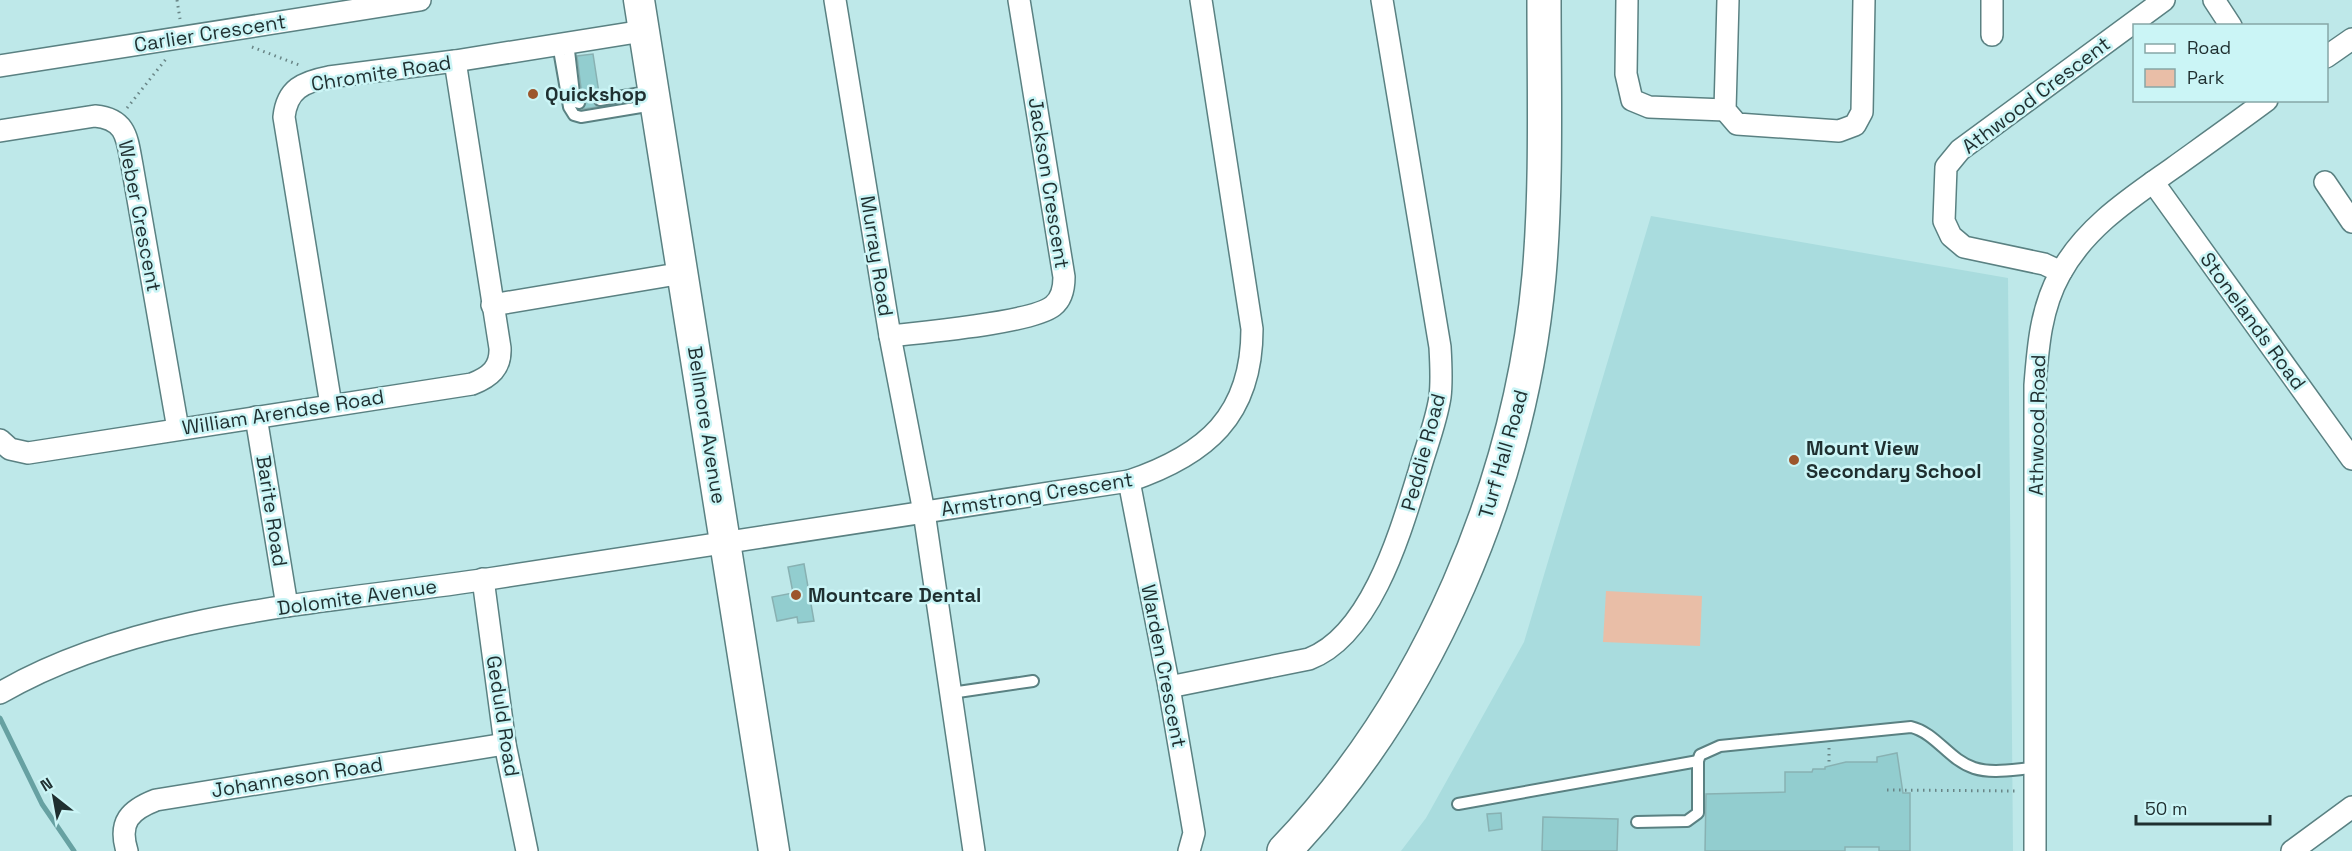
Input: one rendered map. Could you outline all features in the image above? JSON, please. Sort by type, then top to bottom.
[{"type":"main road","name":"Turf Hall Road","points":[[1284,851],[1349,773],[1377,734],[1420,662],[1463,573],[1502,466],[1527,365],[1539,274],[1543,194],[1544,0]]},
{"type":"street","name":"Carlier Crescent","points":[[0,66],[420,0]]},
{"type":"street","name":"Bellmore Avenue","points":[[639,0],[774,851]]},
{"type":"street","name":"Murray Road","points":[[835,0],[890,336],[924,512]]},
{"type":"street","name":"Jackson Crescent","points":[[890,336],[1028,317],[1054,306],[1060,299],[1064,288],[1064,277],[1019,0]]},
{"type":"street","name":"Armstrong Crescent","points":[[725,542],[752,540],[1129,481],[1176,462],[1206,442],[1220,428],[1241,393],[1252,348],[1252,329],[1201,0]]},
{"type":"street","name":"Peddie Road","points":[[1169,687],[1310,659],[1329,650],[1348,632],[1370,597],[1396,546],[1437,413],[1442,380],[1440,347],[1382,0]]},
{"type":"street","points":[[1627,0],[1626,74],[1632,100],[1649,107],[1725,110]]},
{"type":"street","points":[[1728,0],[1725,110],[1737,124],[1839,131],[1855,125],[1862,112],[1864,0]]},
{"type":"street","points":[[1992,0],[1992,35]]},
{"type":"street","name":"Athwood Crescent","points":[[2061,272],[2044,264],[1964,247],[1951,236],[1944,221],[1946,166],[1960,150],[2164,0]]},
{"type":"street","points":[[2214,0],[2230,24]]},
{"type":"street","name":"Chromite Road","points":[[331,405],[284,117],[285,106],[294,91],[313,80],[329,77],[455,61],[644,31]]},
{"type":"street","points":[[2328,56],[2352,39]]},
{"type":"street","name":"William Arendse Road","points":[[2,442],[15,451],[28,453],[472,384],[493,372],[500,356],[455,61]]},
{"type":"street","name":"Athwood Road","points":[[2035,851],[2035,385],[2044,314],[2061,272],[2085,238],[2114,211],[2264,102]]},
{"type":"street","name":"Weber Crescent","points":[[0,131],[95,116],[106,117],[123,129],[129,147],[178,429]]},
{"type":"street","name":"Stonelands Road","points":[[2153,182],[2352,459]]},
{"type":"street","points":[[2325,182],[2352,222]]},
{"type":"street","points":[[492,305],[683,273]]},
{"type":"street","name":"Barite Road","points":[[256,417],[287,606]]},
{"type":"street","name":"Warden Crescent","points":[[1129,481],[1169,687],[1194,833],[1189,851]]},
{"type":"street","points":[[924,512],[974,851]]},
{"type":"street","name":"Dolomite Avenue","points":[[0,693],[63,662],[129,639],[287,606],[725,542]]},
{"type":"street","name":"Geduld Road","points":[[483,579],[506,744],[526,851]]},
{"type":"street","name":"Johanneson Road","points":[[127,851],[124,841],[127,819],[138,807],[156,800],[506,744]]},
{"type":"street","points":[[2292,851],[2352,807]]},
{"type":"lane","points":[[563,43],[569,107],[574,115],[581,117],[655,98]]},
{"type":"lane","points":[[563,43],[575,102],[579,103]]},
{"type":"lane","points":[[600,100],[655,98]]},
{"type":"lane","points":[[951,693],[1033,681]]},
{"type":"lane","points":[[1637,822],[1688,822],[1696,816],[1698,761],[1701,755],[1720,746],[1911,727],[1926,733],[1964,763],[1974,768],[1995,770],[2035,768]]},
{"type":"lane","points":[[1458,804],[1698,761]]},
{"type":"path","points":[[116,122],[182,38]]},
{"type":"path","points":[[247,45],[329,77]]},
{"type":"path","points":[[1887,790],[2020,791]]},
{"type":"shaded area","name":"Mount View Secondary School","points":[[1651,216],[2008,278],[2013,851],[1401,851],[1426,818],[1524,642]]},
{"type":"green space","points":[[1606,591],[1702,596],[1700,646],[1603,642]]},
{"type":"building","points":[[593,54],[599,93],[595,95],[593,101],[597,107],[583,109],[586,102],[582,96],[577,56]]},
{"type":"building","name":"Mountcare Dental","points":[[804,564],[814,621],[798,623],[797,617],[777,621],[772,597],[793,593],[788,567]]},
{"type":"building","points":[[1897,753],[1903,793],[1910,793],[1910,851],[1879,851],[1879,847],[1845,847],[1845,851],[1705,851],[1706,794],[1785,792],[1785,772],[1812,772],[1813,769],[1825,769],[1825,767],[1846,762],[1877,762],[1877,757]]},
{"type":"building","points":[[1501,813],[1502,829],[1489,831],[1487,814]]},
{"type":"building","points":[[1543,817],[1618,819],[1617,851],[1542,851]]},
{"type":"waterway","points":[[0,718],[42,804],[74,851]]},
{"type":"place","name":"Quickshop","points":[[533,94]]},
{"type":"place","name":"Mount View Secondary School","points":[[1794,460]]},
{"type":"place","name":"Mountcare Dental","points":[[796,595]]}]
